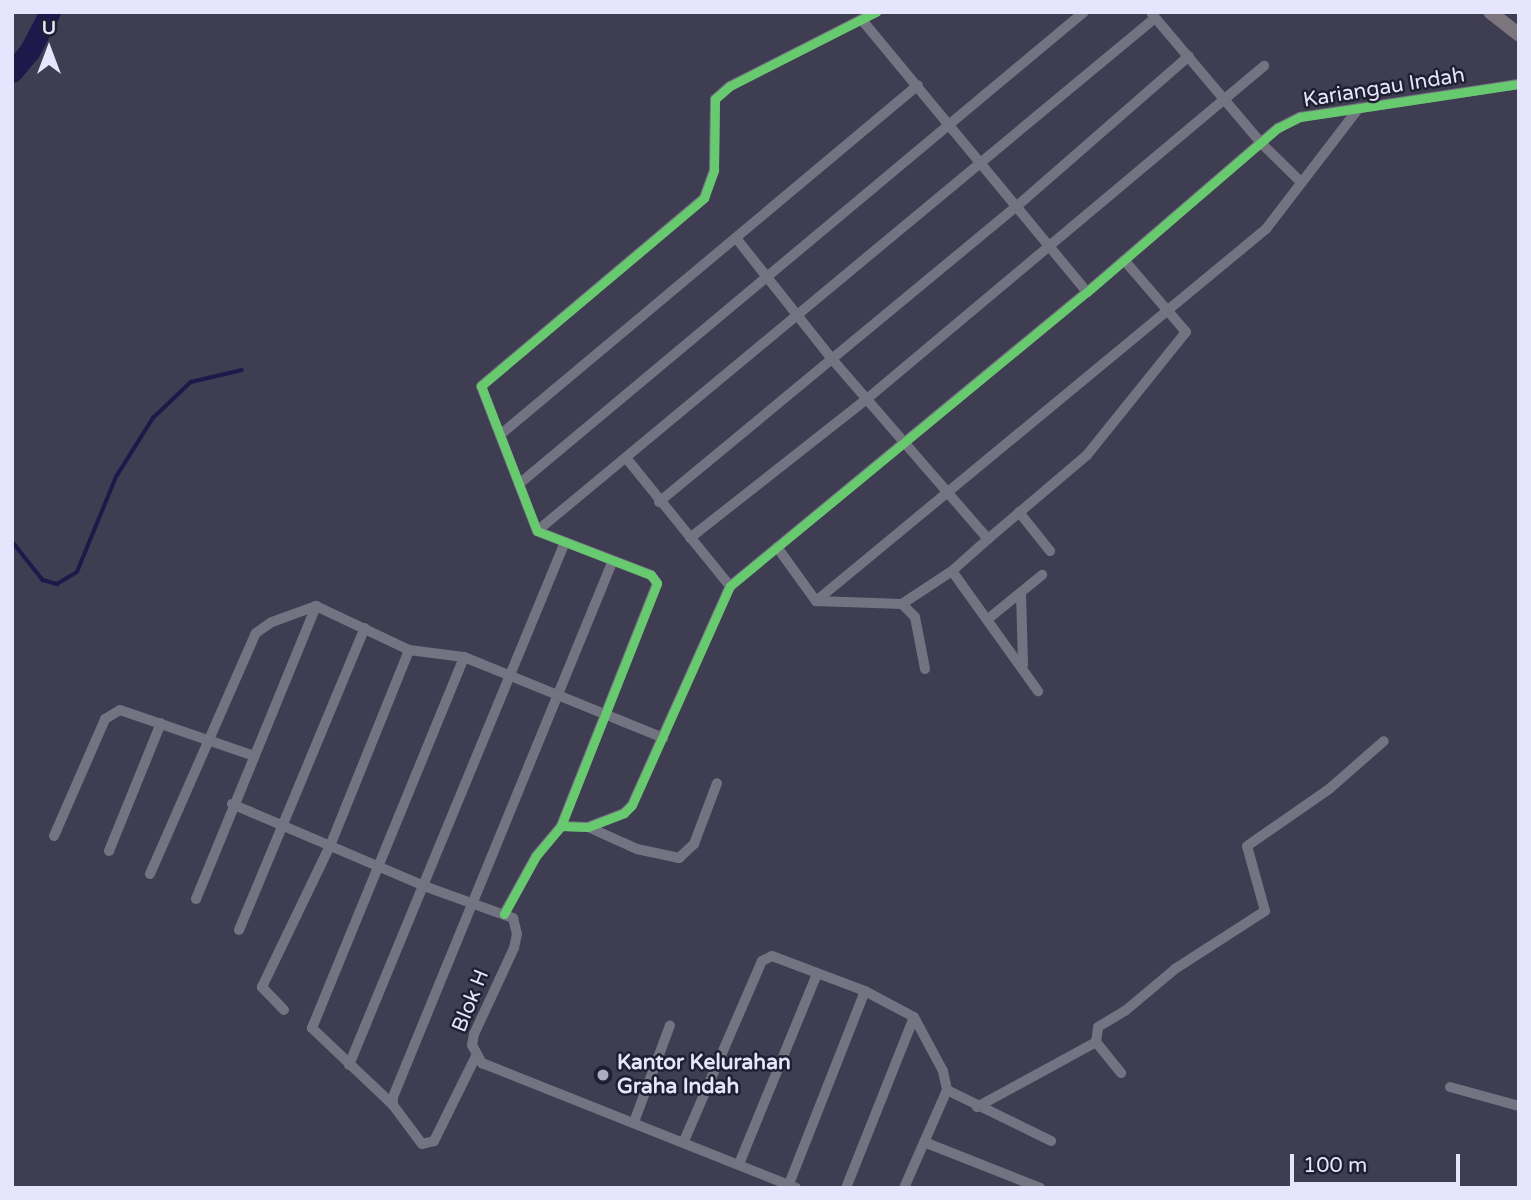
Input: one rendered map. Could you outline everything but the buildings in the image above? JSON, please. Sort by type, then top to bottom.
[{"type":"main road","points":[[1490,12],[1519,35]]},
{"type":"street","points":[[232,804],[424,886],[504,914],[536,856],[561,826],[657,583],[651,575],[537,531],[482,391],[483,383],[704,198],[714,170],[715,99],[730,86],[876,12]]},
{"type":"street","points":[[519,484],[1084,12]]},
{"type":"street","points":[[537,531],[984,164],[1153,15],[1261,143],[1301,182]]},
{"type":"street","points":[[862,20],[953,124],[1087,292]]},
{"type":"street","points":[[659,502],[1017,206],[1189,56]]},
{"type":"street","points":[[690,538],[868,398],[1049,243],[1264,66]]},
{"type":"street","name":"Kariangau Indah","points":[[730,586],[1087,292],[1278,128],[1300,117],[1519,84]]},
{"type":"street","points":[[500,435],[918,85]]},
{"type":"street","points":[[817,601],[1266,229],[1359,108]]},
{"type":"street","points":[[736,238],[796,316],[988,539]]},
{"type":"street","points":[[817,601],[902,604],[951,571],[1087,455],[1160,368],[1186,332],[1124,260]]},
{"type":"street","points":[[588,827],[624,813],[632,805],[730,586],[659,502],[627,459]]},
{"type":"street","points":[[1019,512],[1050,551]]},
{"type":"street","points":[[349,1065],[565,542]]},
{"type":"street","points":[[777,547],[817,601]]},
{"type":"street","points":[[393,1105],[555,694],[613,560]]},
{"type":"street","points":[[951,571],[1023,665],[1038,691]]},
{"type":"street","points":[[988,619],[1042,575]]},
{"type":"street","points":[[1021,593],[1023,665]]},
{"type":"street","points":[[902,604],[915,617],[925,669]]},
{"type":"street","points":[[150,874],[256,633],[272,622],[316,606],[409,650],[464,657],[663,738]]},
{"type":"street","points":[[196,899],[232,804],[316,606]]},
{"type":"street","points":[[239,930],[285,827],[365,628]]},
{"type":"street","points":[[284,1010],[262,986],[330,846],[409,650]]},
{"type":"street","points":[[464,657],[376,866],[312,1028],[393,1105],[415,1138],[429,1145],[476,1056]]},
{"type":"street","points":[[54,836],[106,719],[120,710],[210,737],[254,757]]},
{"type":"street","points":[[109,851],[161,723]]},
{"type":"street","points":[[1121,1073],[1096,1042],[1098,1027],[1125,1011],[1175,969],[1265,911],[1247,846],[1328,790],[1384,741]]},
{"type":"street","points":[[561,826],[588,827],[637,849],[679,858],[694,844],[717,783]]},
{"type":"street","name":"Blok H","points":[[504,914],[513,918],[517,934],[474,1034],[476,1056],[792,1186]]},
{"type":"street","points":[[684,1142],[762,961],[772,956],[865,991],[915,1017],[943,1070],[947,1090],[905,1187]]},
{"type":"street","points":[[739,1164],[817,974]]},
{"type":"street","points":[[792,1186],[865,991]]},
{"type":"street","points":[[846,1188],[915,1017]]},
{"type":"street","points":[[634,1122],[670,1025]]},
{"type":"street","points":[[977,1107],[1096,1042]]},
{"type":"street","points":[[1450,1087],[1519,1106]]},
{"type":"street","points":[[947,1090],[1051,1141]]},
{"type":"street","points":[[924,1142],[1040,1188]]},
{"type":"waterway","points":[[12,72],[29,52],[50,12]]},
{"type":"waterway","points":[[12,541],[43,580],[57,584],[77,572],[116,477],[153,418],[191,382],[242,370]]},
{"type":"cycle path","points":[[561,826],[657,583],[651,575],[537,531],[481,386],[704,198],[714,170],[715,99],[730,86],[876,12]]},
{"type":"cycle path","points":[[504,914],[536,856],[561,826],[588,827],[624,813],[632,805],[730,586],[1087,292],[1278,128],[1300,117],[1519,84]]},
{"type":"place","name":"Kantor Kelurahan Graha Indah","points":[[603,1075]]}]
